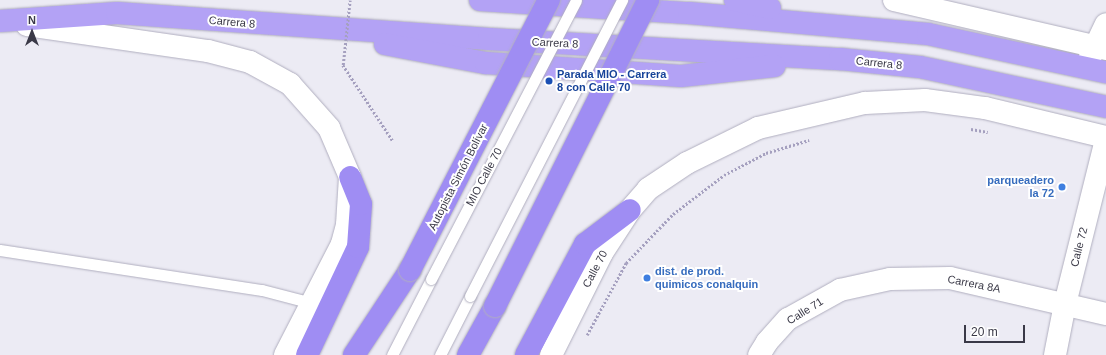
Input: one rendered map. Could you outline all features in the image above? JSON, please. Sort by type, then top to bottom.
[{"type":"highway","name":"Autopista Simón Bolívar","points":[[369,355],[410,270],[549,0]]},
{"type":"highway","points":[[468,355],[495,306],[648,0]]},
{"type":"highway","points":[[307,355],[358,247],[361,204],[350,177]]},
{"type":"highway","points":[[526,355],[585,244],[630,210]]},
{"type":"highway","points":[[354,355],[410,270]]},
{"type":"highway","points":[[477,355],[495,306]]},
{"type":"main road","points":[[480,0],[839,25],[928,34],[1096,70]]},
{"type":"main road","points":[[735,0],[839,25]]},
{"type":"main road","name":"Carrera 8","points":[[0,21],[117,12],[291,26],[840,59],[920,67],[1106,107]]},
{"type":"street","points":[[894,0],[939,5],[1101,48]]},
{"type":"street","name":"Carrera 8","points":[[0,21],[208,51],[250,62],[290,84],[329,128],[350,177]]},
{"type":"street","points":[[1096,70],[1106,24]]},
{"type":"street","name":"Calle 70","points":[[551,355],[602,253],[630,210],[648,189],[687,163],[758,128],[866,103],[933,101],[985,108],[1106,138]]},
{"type":"street","name":"Calle 72","points":[[1055,355],[1064,304],[1106,138]]},
{"type":"street","points":[[285,355],[342,244],[347,225],[350,177]]},
{"type":"street","name":"Carrera 8A","points":[[840,290],[890,279],[950,278],[1106,314]]},
{"type":"street","name":"Calle 71","points":[[759,355],[767,342],[788,319],[840,290]]},
{"type":"lane","name":"MIO Calle 70","points":[[392,355],[576,0]]},
{"type":"lane","points":[[440,355],[622,0]]},
{"type":"lane","points":[[0,250],[262,290],[312,303]]},
{"type":"path","points":[[350,0],[343,65],[393,140]]},
{"type":"path","points":[[964,128],[993,133]]},
{"type":"path","points":[[583,342],[626,263],[672,214],[724,175],[766,153],[811,139]]},
{"type":"place","name":"Parada MIO - Carrera 8 con Calle 70","points":[[549,81]]},
{"type":"place","name":"parqueadero la 72","points":[[1062,187]]},
{"type":"place","name":"dist. de prod. quimicos conalquin","points":[[647,278]]}]
